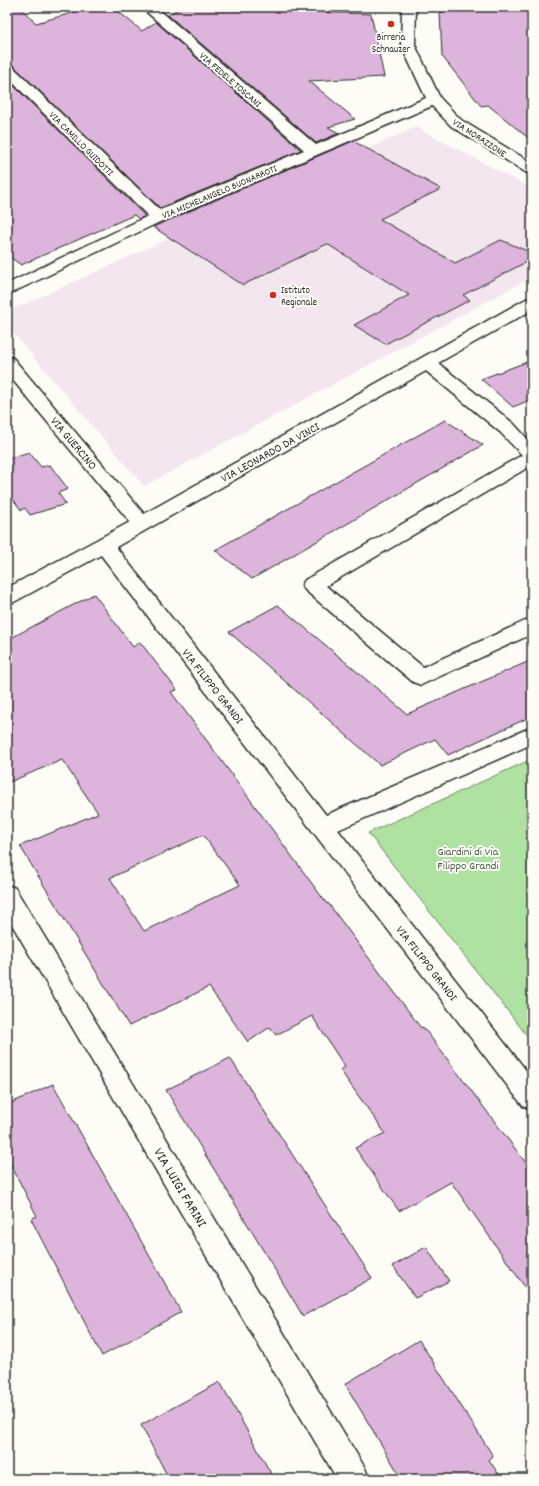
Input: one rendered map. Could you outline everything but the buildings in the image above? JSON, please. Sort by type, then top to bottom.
[{"type":"street","name":"VIA FEDELE TOSCANI","points":[[148,7],[314,151]]},
{"type":"street","name":"VIA MORAZZONE","points":[[410,7],[408,45],[434,100],[456,123],[532,170]]},
{"type":"street","name":"VIA CAMILLO GUIDOTTI","points":[[7,69],[158,218]]},
{"type":"street","name":"VIA MICHELANGELO BUONARROTI","points":[[7,290],[158,218],[434,100]]},
{"type":"street","name":"VIA LEONARDO DA VINCI","points":[[7,597],[142,524],[532,303]]},
{"type":"street","name":"VIA GUERCINO","points":[[7,362],[142,524]]},
{"type":"street","points":[[427,363],[507,428],[532,456],[312,585],[421,676],[532,625]]},
{"type":"street","name":"VIA FILIPPO GRANDI","points":[[104,545],[532,1098]]},
{"type":"street","points":[[322,827],[532,735]]},
{"type":"street","name":"VIA LUIGI FARINI","points":[[7,895],[354,1479]]},
{"type":"shaded area","name":"Istituto Regionale","points":[[416,127],[532,189],[532,277],[144,486],[7,326],[7,312]]},
{"type":"green space","name":"Giardini di Via Filippo Grandi","points":[[532,759],[532,1042],[368,833]]},
{"type":"place","name":"Birreria Schnauzer","points":[[391,24]]},
{"type":"place","name":"Istituto Regionale","points":[[273,295]]}]
